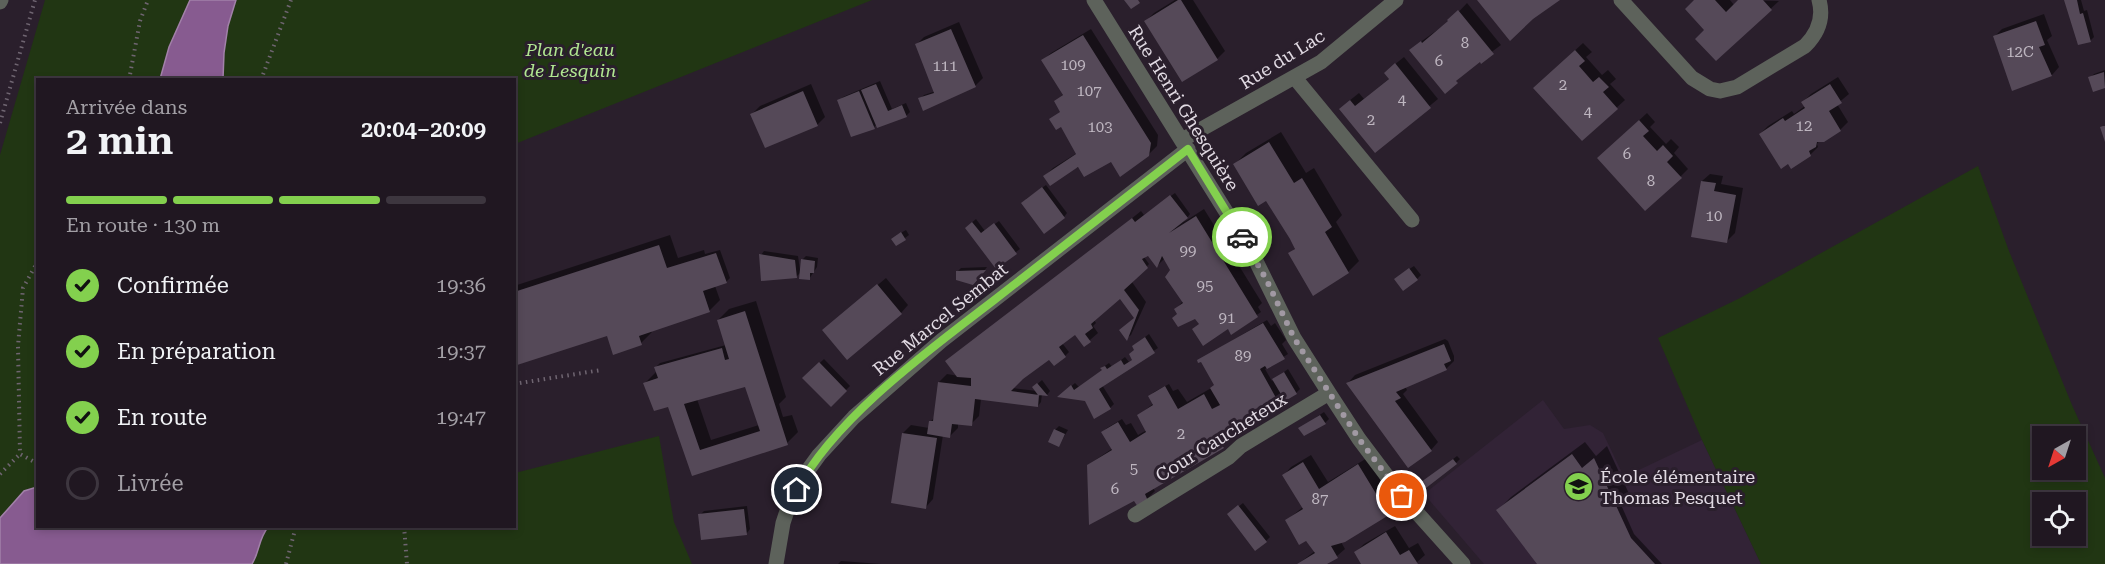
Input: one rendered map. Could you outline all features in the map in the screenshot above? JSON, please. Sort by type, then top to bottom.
[{"type":"street","name":"Rue Henri Ghesquière","points":[[1094,0],[1253,255],[1294,338],[1359,439],[1402,496],[1463,564]]},
{"type":"street","name":"Rue du Lac","points":[[1185,145],[1321,62],[1396,0]]},
{"type":"street","points":[[1621,0],[1692,78],[1710,89],[1720,91],[1737,87],[1805,46],[1818,30],[1821,19],[1820,0]]},
{"type":"street","points":[[1295,78],[1412,220]]},
{"type":"street","name":"Rue Marcel Sembat","points":[[776,564],[783,523],[790,502],[803,477],[819,455],[854,417],[941,341],[1185,145]]},
{"type":"street","name":"Cour Caucheteux","points":[[1135,514],[1329,393]]},
{"type":"path","points":[[0,123],[35,0]]},
{"type":"path","points":[[129,78],[140,21],[148,0]]},
{"type":"path","points":[[262,78],[291,0]]},
{"type":"path","points":[[0,474],[20,454],[18,346],[23,288],[36,265]]},
{"type":"path","points":[[516,384],[601,370]]},
{"type":"path","points":[[20,454],[36,463]]},
{"type":"path","points":[[286,564],[295,528]]},
{"type":"path","points":[[404,528],[407,564]]},
{"type":"shaded area","points":[[190,0],[236,0],[228,26],[223,78],[160,78],[169,47]]},
{"type":"shaded area","name":"École élémentaire Thomas Pesquet","points":[[1543,400],[1564,429],[1590,425],[1603,433],[1624,477],[1702,440],[1761,564],[1484,564],[1424,494]]},
{"type":"shaded area","points":[[36,487],[36,528],[267,528],[252,564],[0,564],[0,518],[24,491]]},
{"type":"green space","name":"Plan d'eau de Lesquin","points":[[45,0],[872,0],[516,144],[516,78],[36,78],[36,528],[516,528],[516,473],[659,436],[674,522],[692,564],[0,564],[0,155]]},
{"type":"green space","points":[[1978,166],[2009,251],[2081,426],[2032,426],[2032,480],[2086,480],[2086,436],[2105,478],[2105,564],[1761,564],[1702,440],[1658,338],[1740,298]]},
{"type":"building","points":[[1124,0],[1138,0],[1140,3],[1131,9]]},
{"type":"building","points":[[1181,0],[1218,60],[1182,82],[1144,21]]},
{"type":"building","points":[[1477,0],[1560,0],[1533,19],[1510,41]]},
{"type":"building","points":[[1694,0],[1715,0],[1726,12],[1738,0],[1763,0],[1772,10],[1716,61],[1695,39],[1704,30],[1685,9]]},
{"type":"building","points":[[2064,0],[2077,0],[2091,42],[2078,45]]},
{"type":"building","points":[[1458,10],[1494,54],[1456,81],[1458,83],[1445,94],[1409,50],[1421,41],[1422,43]]},
{"type":"building","points":[[2036,21],[2045,45],[2039,47],[2052,76],[2012,91],[1993,36]]},
{"type":"building","points":[[951,29],[976,87],[923,111],[918,98],[934,93],[915,44]]},
{"type":"building","points":[[1083,35],[1151,143],[1149,156],[1120,177],[1111,162],[1084,177],[1078,167],[1050,186],[1043,176],[1076,154],[1061,127],[1056,130],[1049,119],[1060,112],[1054,101],[1063,95],[1041,60]]},
{"type":"building","points":[[1575,50],[1585,61],[1579,66],[1593,82],[1599,77],[1609,87],[1603,92],[1618,109],[1582,141],[1533,88]]},
{"type":"building","points":[[1395,63],[1431,108],[1375,153],[1339,109],[1350,100],[1355,106],[1389,79],[1384,73]]},
{"type":"building","points":[[2104,72],[2105,88],[2093,92],[2088,77]]},
{"type":"building","points":[[876,84],[888,111],[902,105],[907,117],[877,128],[861,90]]},
{"type":"building","points":[[1830,84],[1842,103],[1829,111],[1841,131],[1824,142],[1817,142],[1816,147],[1809,151],[1811,156],[1791,169],[1788,164],[1781,169],[1759,134],[1783,118],[1785,121],[1805,108],[1801,102]]},
{"type":"building","points":[[803,91],[818,126],[765,148],[750,114]]},
{"type":"building","points":[[859,91],[875,129],[851,137],[837,100]]},
{"type":"building","points":[[1639,120],[1649,131],[1643,136],[1657,151],[1663,145],[1673,156],[1667,162],[1682,178],[1645,211],[1597,158]]},
{"type":"building","points":[[2105,126],[2105,142],[2100,127]]},
{"type":"building","points":[[1269,142],[1294,183],[1302,178],[1332,227],[1325,232],[1349,273],[1313,296],[1288,253],[1295,249],[1290,239],[1266,201],[1258,206],[1233,164]]},
{"type":"building","points":[[1701,181],[1716,183],[1714,191],[1736,195],[1727,243],[1691,237]]},
{"type":"building","points":[[1042,187],[1065,218],[1044,234],[1021,203]]},
{"type":"building","points":[[1170,195],[1188,218],[1169,233],[1196,216],[1258,317],[1231,335],[1228,329],[1203,346],[1192,329],[1199,324],[1195,319],[1178,327],[1172,318],[1177,314],[1174,309],[1183,303],[1165,277],[1170,270],[1162,256],[1157,268],[1148,256],[1142,259],[1148,268],[1124,290],[1139,310],[1127,341],[1119,330],[1134,318],[1120,299],[1091,324],[1093,328],[1085,334],[1091,342],[1084,347],[1075,335],[1059,347],[1066,357],[1054,366],[1049,360],[1011,391],[1039,395],[1038,407],[975,399],[972,426],[952,424],[950,438],[927,434],[929,421],[933,421],[938,382],[971,386],[971,378],[957,377],[945,361],[1132,218],[1135,222]]},
{"type":"building","points":[[972,222],[981,233],[994,223],[1017,254],[996,269],[965,228]]},
{"type":"building","points":[[901,232],[906,240],[896,246],[891,239]]},
{"type":"building","points":[[659,245],[667,268],[716,253],[727,283],[703,291],[710,312],[639,336],[642,345],[613,355],[607,336],[516,365],[516,291]]},
{"type":"building","points":[[759,254],[795,260],[797,278],[761,281]]},
{"type":"building","points":[[801,259],[815,261],[814,273],[810,273],[810,280],[799,279]]},
{"type":"building","points":[[1409,268],[1418,280],[1403,291],[1394,279]]},
{"type":"building","points":[[986,270],[973,285],[956,280],[956,271]]},
{"type":"building","points":[[877,284],[902,314],[847,360],[822,330]]},
{"type":"building","points":[[745,311],[788,445],[692,476],[668,407],[654,411],[643,383],[658,378],[654,367],[722,348],[725,360],[729,359],[717,320]],"holes":[[[745,387],[760,431],[700,450],[684,404]]]},
{"type":"building","points":[[1263,323],[1285,359],[1267,369],[1265,366],[1260,369],[1280,405],[1219,440],[1224,448],[1145,494],[1148,501],[1138,507],[1134,501],[1089,525],[1087,465],[1112,450],[1101,432],[1118,422],[1130,442],[1146,432],[1137,415],[1153,405],[1148,396],[1165,386],[1178,409],[1204,394],[1212,409],[1220,405],[1210,388],[1214,385],[1201,362],[1198,363],[1197,360]]},
{"type":"building","points":[[1145,337],[1155,353],[1099,389],[1111,409],[1094,419],[1085,401],[1057,397],[1071,385],[1074,390],[1102,370],[1100,368],[1105,366],[1107,369],[1121,360],[1124,365],[1132,360],[1129,354],[1134,350],[1132,346]]},
{"type":"building","points":[[1444,344],[1451,361],[1444,364],[1447,370],[1396,392],[1401,398],[1395,401],[1432,451],[1408,468],[1346,383]]},
{"type":"building","points":[[819,362],[847,391],[831,407],[802,378]]},
{"type":"building","points":[[1284,372],[1297,394],[1285,401],[1272,379]]},
{"type":"building","points":[[1037,383],[1048,396],[1038,395],[1032,387]]},
{"type":"building","points":[[1320,415],[1326,424],[1304,436],[1298,428]]},
{"type":"building","points":[[1054,429],[1065,434],[1059,447],[1048,442]]},
{"type":"building","points":[[902,433],[937,438],[926,509],[891,503]]},
{"type":"building","points":[[1572,454],[1582,468],[1594,458],[1631,538],[1655,564],[1537,564],[1496,510]]},
{"type":"building","points":[[1453,459],[1457,464],[1426,488],[1421,482]]},
{"type":"building","points":[[1303,462],[1319,489],[1358,464],[1389,515],[1345,542],[1331,546],[1338,558],[1327,564],[1297,564],[1315,553],[1306,541],[1299,545],[1285,520],[1303,509],[1282,475]]},
{"type":"building","points":[[1238,505],[1267,542],[1255,551],[1227,514]]},
{"type":"building","points":[[744,509],[747,535],[701,540],[698,514]]},
{"type":"building","points":[[1386,532],[1400,555],[1409,550],[1418,564],[1361,564],[1354,552]]},
{"type":"way so far","points":[[1242,237],[1266,279],[1294,338],[1359,439],[1402,496]]},
{"type":"place","name":"École élémentaire Thomas Pesquet","points":[[1579,486]]},
{"type":"route","points":[[797,490],[803,477],[819,455],[854,417],[894,381],[941,341],[1188,149],[1242,237]]}]
